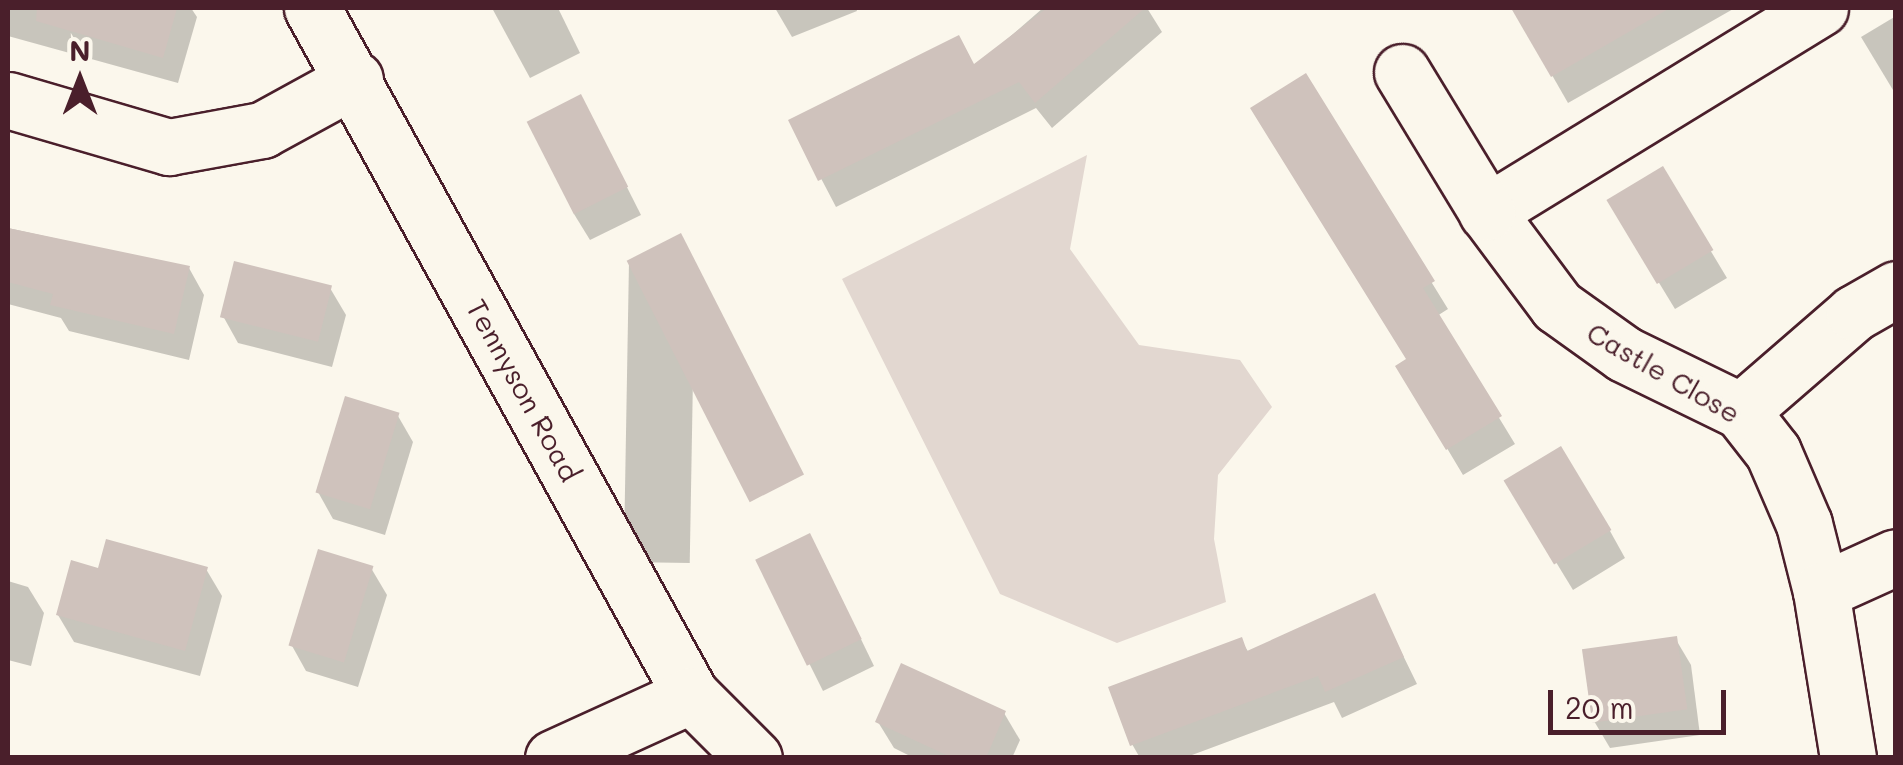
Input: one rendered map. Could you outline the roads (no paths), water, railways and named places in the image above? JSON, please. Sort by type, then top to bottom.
[{"type":"street","name":"Tennyson Road","points":[[312,8],[691,695],[754,758]]},
{"type":"street","points":[[1487,212],[1820,8]]},
{"type":"street","name":"Castle Close","points":[[1402,72],[1487,212],[1557,306],[1624,354],[1742,412],[1772,452],[1804,524],[1822,591],[1848,758]]},
{"type":"street","points":[[8,100],[169,146],[262,130],[354,80]]},
{"type":"street","points":[[1742,412],[1854,313],[1896,289]]},
{"type":"street","points":[[1822,591],[1896,557]]},
{"type":"street","points":[[552,758],[691,695]]}]
